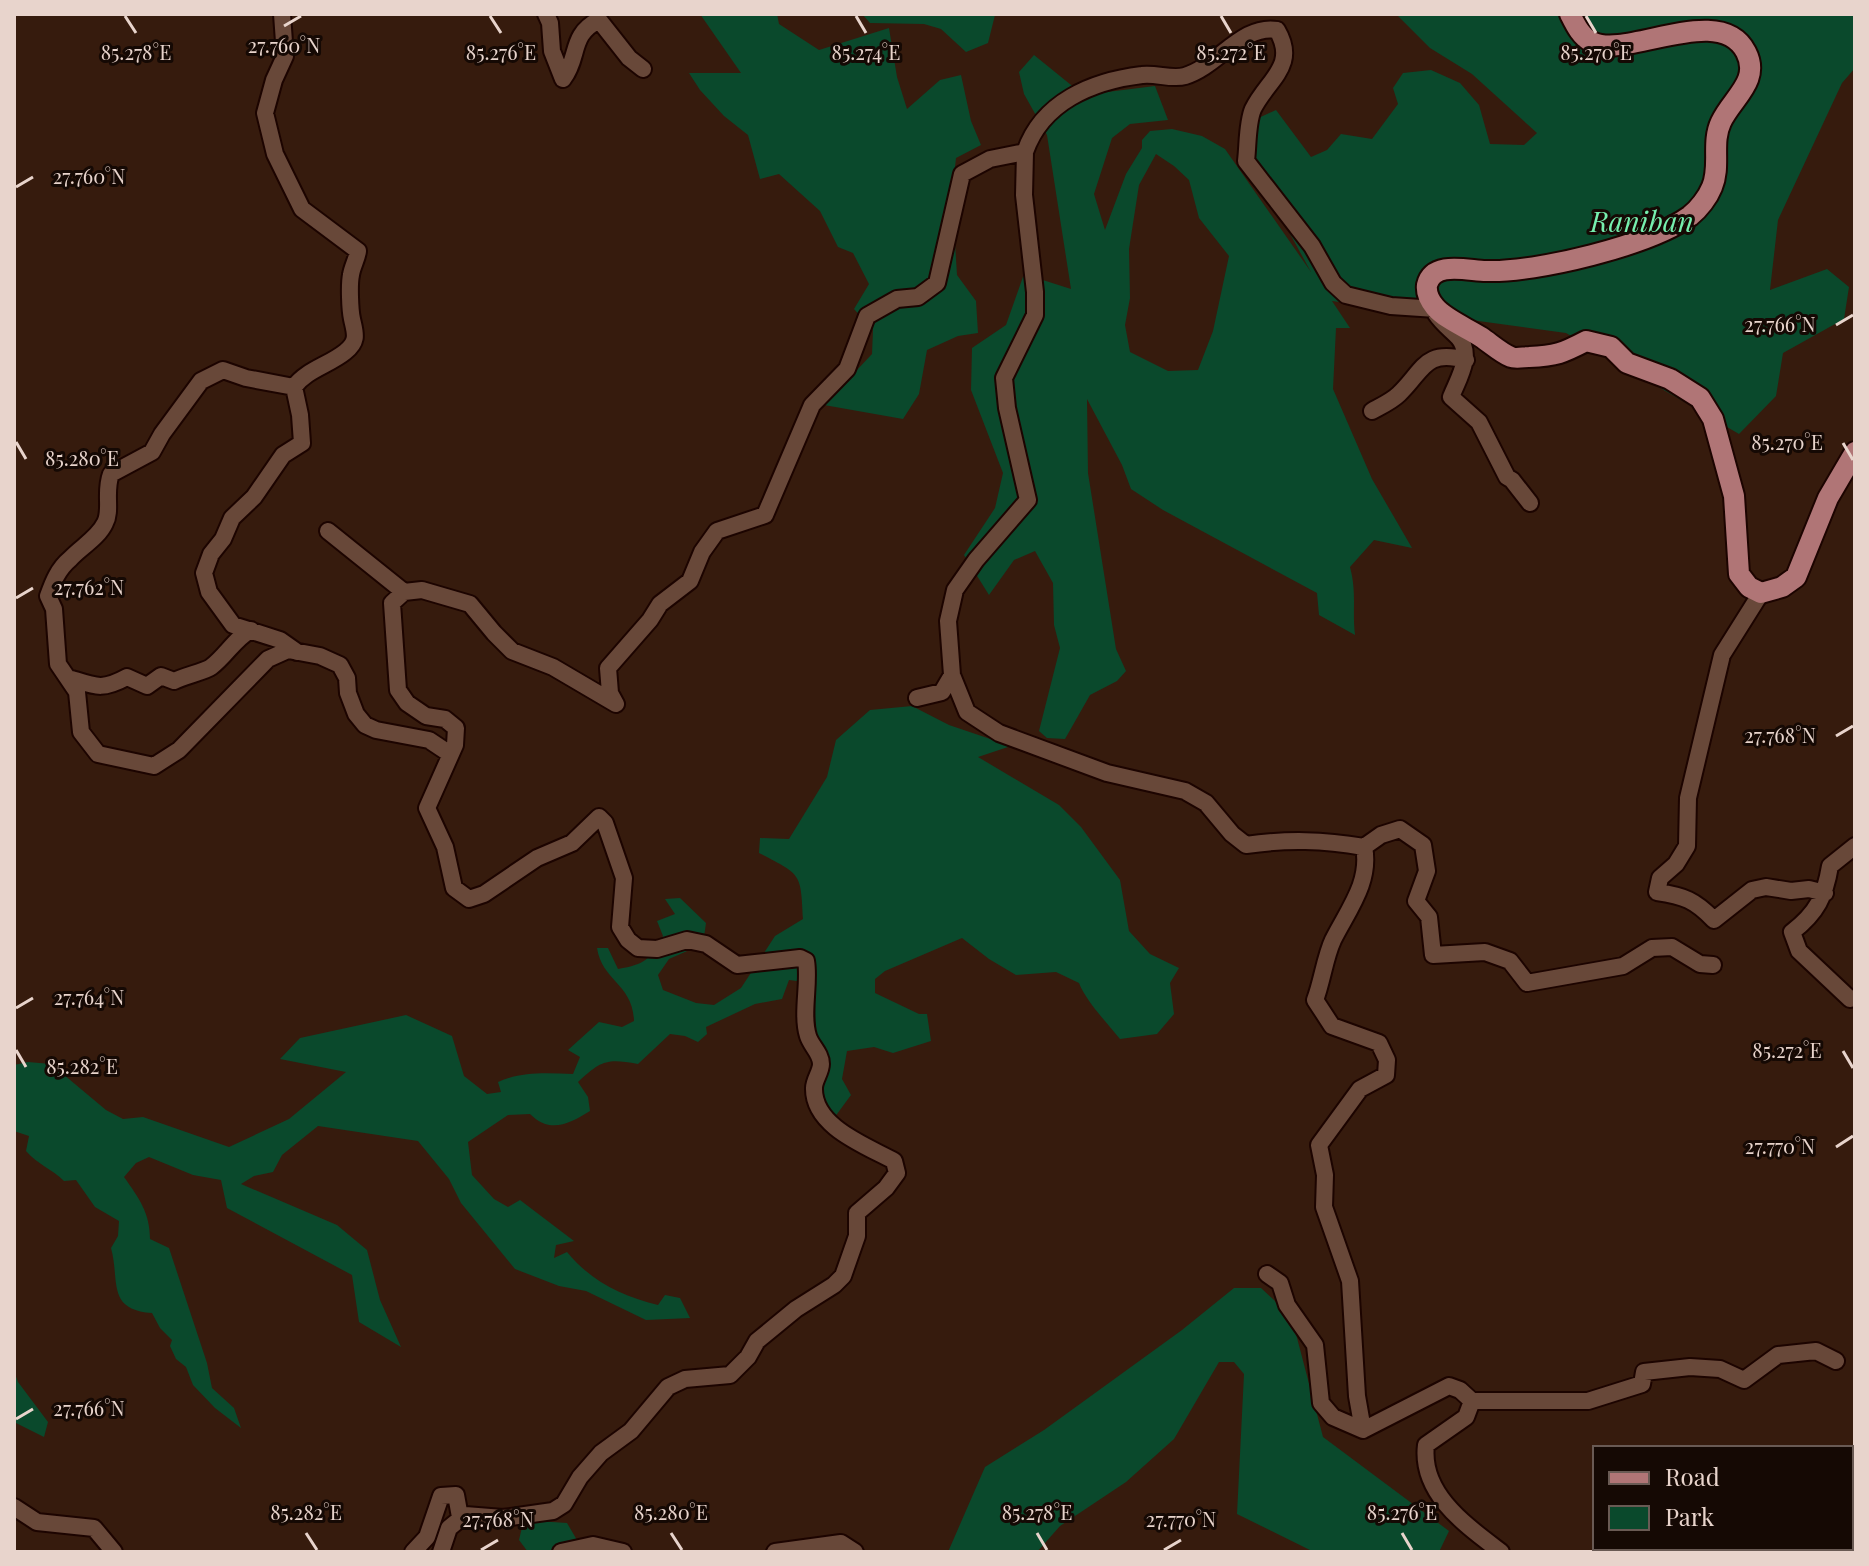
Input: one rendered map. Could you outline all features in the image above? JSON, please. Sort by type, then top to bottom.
[{"type":"main road","points":[[1570,14],[1578,30],[1592,42],[1608,46],[1689,31],[1730,34],[1741,43],[1751,65],[1747,84],[1722,120],[1717,134],[1716,173],[1712,187],[1691,215],[1630,243],[1551,264],[1489,271],[1457,268],[1440,271],[1432,275],[1427,283],[1427,294],[1434,309],[1512,358],[1555,356],[1586,341],[1611,347],[1627,363],[1670,379],[1700,398],[1713,419],[1734,496],[1739,574],[1749,587],[1761,593],[1782,587],[1796,577],[1828,498],[1855,452]]},
{"type":"street","points":[[282,14],[285,56],[274,80],[265,113],[275,154],[302,209],[358,251],[351,274],[352,318],[356,330],[354,342],[346,352],[301,376],[294,387],[302,443],[283,455],[254,497],[232,518],[204,573],[209,592],[233,625],[280,640],[297,652]]},
{"type":"street","points":[[546,14],[550,23],[552,51],[563,79],[569,72],[579,36],[587,26],[599,20],[629,58],[643,69]]},
{"type":"street","points":[[1530,503],[1507,477],[1479,422],[1451,397],[1466,360],[1460,340],[1446,328],[1434,309],[1391,306],[1346,295],[1333,283],[1312,246],[1246,161],[1252,111],[1285,62],[1285,43],[1277,30],[1266,28],[1251,32],[1211,63],[1183,77],[1144,74],[1070,96],[1032,132],[1025,152],[1024,195],[1035,315],[1004,378],[1007,408],[1028,500],[976,560],[955,590],[948,621],[952,675],[967,712],[999,733],[1107,773],[1185,791],[1206,803],[1232,834],[1246,845],[1287,839],[1324,840],[1364,847],[1381,835],[1400,829],[1423,845],[1427,871],[1416,901],[1429,917],[1433,955],[1485,952],[1510,961],[1527,983],[1623,966],[1652,948],[1672,947],[1700,964],[1713,965]]},
{"type":"street","points":[[441,1552],[449,1528],[465,1515],[503,1518],[553,1511],[564,1504],[580,1477],[601,1453],[631,1431],[668,1387],[685,1379],[730,1375],[748,1357],[757,1341],[843,1276],[857,1236],[857,1213],[886,1188],[897,1173],[894,1161],[829,1122],[819,1106],[814,1088],[821,1064],[808,1036],[806,961],[800,958],[737,965],[706,944],[687,940],[657,949],[638,948],[620,927],[624,878],[605,823],[599,817],[572,843],[537,858],[484,894],[469,899],[454,888],[445,847],[427,808],[455,745],[456,728],[445,719],[426,716],[407,703],[398,690],[392,603],[404,592],[422,590],[470,604],[512,651],[553,667],[616,704],[610,693],[608,668],[660,604],[690,581],[702,552],[717,531],[765,515],[812,405],[847,369],[867,316],[897,299],[918,297],[937,283],[962,174],[990,159],[1025,152]]},
{"type":"street","points":[[1372,411],[1398,396],[1425,361],[1448,355],[1466,360]]},
{"type":"street","points":[[294,387],[246,378],[223,370],[201,381],[152,452],[111,474],[106,486],[108,515],[105,525],[67,561],[54,578],[48,596],[54,609],[58,664],[77,692],[81,732],[98,754],[154,766],[179,750],[268,659],[288,650],[320,656],[340,665],[347,678],[348,693],[356,714],[365,725],[429,740],[450,754]]},
{"type":"street","points":[[328,531],[404,592]]},
{"type":"street","points":[[1761,593],[1722,655],[1688,798],[1687,846],[1676,864],[1660,878],[1657,892],[1681,896],[1699,904],[1714,920],[1752,890],[1766,887],[1825,893]]},
{"type":"street","points":[[72,679],[96,687],[108,687],[127,677],[147,686],[161,676],[174,681],[192,672],[207,670],[251,630]]},
{"type":"street","points":[[917,698],[942,692],[952,675]]},
{"type":"street","points":[[1855,846],[1830,866],[1825,893],[1809,919],[1792,932],[1799,951],[1850,999],[1855,998]]},
{"type":"street","points":[[1363,1430],[1357,1396],[1350,1281],[1324,1207],[1325,1175],[1319,1145],[1360,1089],[1386,1075],[1387,1060],[1379,1043],[1332,1026],[1315,1000],[1332,943],[1350,911],[1368,864],[1364,847]]},
{"type":"street","points":[[1267,1274],[1280,1283],[1287,1305],[1315,1345],[1321,1403],[1333,1417],[1363,1430]]},
{"type":"street","points":[[1363,1430],[1449,1386],[1460,1390],[1472,1401],[1588,1401],[1642,1384],[1644,1372],[1690,1367],[1720,1369],[1744,1380],[1778,1355],[1816,1351],[1836,1361]]},
{"type":"street","points":[[1472,1401],[1466,1417],[1426,1445],[1429,1479],[1446,1505],[1501,1552]]},
{"type":"street","points":[[413,1552],[427,1537],[441,1496],[456,1495],[460,1517]]},
{"type":"street","points":[[14,1507],[37,1522],[94,1528],[114,1552]]},
{"type":"street","points":[[1466,1523],[1482,1552]]},
{"type":"street","points":[[775,1552],[841,1543],[855,1552]]},
{"type":"street","points":[[561,1552],[593,1545],[623,1552]]},
{"type":"green space","points":[[700,14],[777,14],[779,24],[819,50],[889,28],[897,77],[907,109],[940,80],[961,75],[971,121],[981,145],[956,158],[952,195],[957,275],[976,301],[978,333],[958,336],[927,350],[919,394],[903,419],[824,405],[872,354],[873,330],[854,309],[869,284],[853,253],[838,247],[820,211],[779,174],[760,179],[748,135],[724,116],[689,73],[741,73]]},
{"type":"green space","points":[[862,14],[995,15],[988,43],[966,52],[941,29],[924,24],[870,23]]},
{"type":"green space","name":"Raniban","points":[[1396,14],[1855,14],[1855,68],[1842,83],[1778,220],[1770,290],[1827,269],[1849,287],[1844,319],[1783,353],[1776,396],[1739,434],[1566,333],[1332,301],[1350,328],[1336,328],[1333,389],[1372,479],[1412,548],[1374,540],[1350,567],[1355,635],[1319,615],[1317,593],[1163,510],[1131,489],[1122,465],[1087,399],[1088,473],[1116,649],[1126,671],[1117,681],[1090,695],[1065,739],[1047,738],[1039,731],[1060,648],[1054,625],[1053,583],[1035,551],[1014,560],[989,595],[964,555],[995,508],[1003,473],[971,390],[972,348],[1006,325],[1024,274],[1071,289],[1047,135],[1024,94],[1019,72],[1034,55],[1076,89],[1099,93],[1155,86],[1168,120],[1130,124],[1112,138],[1094,194],[1105,230],[1126,174],[1142,148],[1142,140],[1150,131],[1172,129],[1202,136],[1225,149],[1311,272],[1257,174],[1252,121],[1276,110],[1311,157],[1327,150],[1341,134],[1372,139],[1398,104],[1393,88],[1403,73],[1431,70],[1460,83],[1479,105],[1490,144],[1524,145],[1537,133],[1472,74],[1430,48]],"holes":[[[1156,154],[1189,180],[1199,218],[1229,256],[1213,331],[1198,370],[1168,371],[1130,352],[1125,325],[1130,298],[1129,249],[1139,185]]]},
{"type":"green space","points":[[912,706],[949,725],[1011,746],[978,757],[1059,805],[1081,827],[1120,880],[1129,931],[1150,954],[1179,968],[1170,983],[1174,1014],[1157,1034],[1120,1039],[1079,983],[1056,972],[1016,975],[962,938],[885,971],[875,979],[875,993],[919,1014],[927,1014],[931,1041],[893,1053],[874,1047],[847,1051],[842,1079],[851,1095],[826,1129],[815,1056],[801,1021],[797,981],[789,980],[782,999],[755,1004],[706,1027],[707,1034],[698,1042],[670,1034],[638,1064],[618,1061],[599,1065],[578,1082],[588,1097],[590,1111],[575,1120],[552,1125],[530,1114],[508,1115],[468,1142],[472,1175],[494,1199],[508,1207],[520,1200],[574,1241],[556,1245],[554,1258],[567,1252],[597,1279],[619,1292],[644,1301],[658,1305],[665,1295],[680,1298],[690,1318],[646,1320],[586,1291],[559,1286],[515,1269],[461,1203],[449,1179],[418,1141],[318,1126],[282,1155],[273,1172],[254,1176],[241,1184],[337,1225],[367,1250],[380,1300],[401,1347],[359,1322],[352,1275],[227,1208],[221,1180],[193,1175],[149,1157],[136,1163],[124,1177],[146,1213],[150,1239],[169,1248],[207,1363],[212,1388],[234,1408],[241,1428],[215,1408],[193,1385],[186,1367],[176,1359],[170,1346],[172,1340],[160,1328],[152,1313],[137,1311],[121,1300],[111,1248],[118,1236],[119,1221],[95,1207],[76,1180],[64,1181],[35,1159],[26,1151],[29,1136],[14,1131],[14,1065],[28,1062],[51,1064],[106,1110],[123,1119],[143,1117],[229,1147],[289,1119],[346,1072],[280,1059],[300,1038],[406,1015],[452,1036],[464,1076],[487,1094],[501,1092],[498,1082],[516,1076],[573,1074],[580,1057],[568,1050],[599,1022],[622,1027],[634,1021],[628,999],[605,968],[597,948],[608,948],[618,969],[641,963],[650,956],[663,936],[657,921],[675,914],[665,899],[680,898],[706,923],[703,944],[669,959],[658,975],[663,990],[696,1003],[714,1005],[741,988],[775,936],[803,919],[801,892],[796,877],[759,853],[760,838],[789,839],[827,777],[836,740],[870,710]]},
{"type":"green space","points":[[1234,1288],[1261,1288],[1275,1301],[1296,1334],[1323,1437],[1449,1531],[1439,1552],[1314,1552],[1237,1514],[1244,1374],[1234,1362],[1219,1362],[1174,1439],[1126,1482],[1060,1526],[1037,1552],[948,1552],[985,1467],[1044,1430],[1182,1330]]},
{"type":"green space","points":[[14,1371],[18,1382],[48,1422],[44,1437],[14,1422]]},
{"type":"green space","points":[[523,1523],[567,1523],[584,1552],[528,1552],[519,1540]]}]
